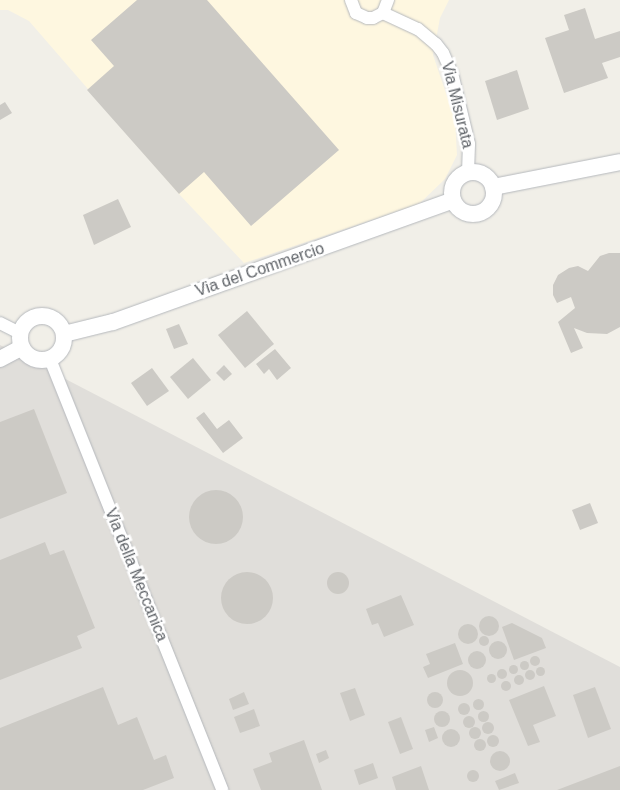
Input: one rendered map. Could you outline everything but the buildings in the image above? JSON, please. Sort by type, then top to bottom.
[{"type":"street","points":[[351,0],[353,8],[361,17],[373,18],[383,13],[388,0]]},
{"type":"street","name":"Via Misurata","points":[[383,13],[418,29],[444,53],[452,73],[468,144],[468,172]]},
{"type":"street","points":[[550,175],[620,151]]},
{"type":"street","points":[[493,187],[620,162]]},
{"type":"street","points":[[476,171],[487,176],[493,187],[494,199],[490,206],[478,214],[464,212],[453,200],[454,184],[458,178],[468,172],[476,171]]},
{"type":"street","name":"Via del Commercio","points":[[64,334],[113,322],[453,200]]},
{"type":"street","points":[[0,323],[21,341],[28,356],[35,360],[50,360],[62,349],[64,334],[60,325],[54,320],[42,316],[28,320],[21,341],[0,359]]},
{"type":"street","name":"Via della Meccanica","points":[[50,360],[222,790]]},
{"type":"shaded area","points":[[0,0],[449,0],[440,18],[433,55],[455,120],[457,155],[445,179],[419,204],[244,263],[179,194],[29,21],[8,10],[0,10]]},
{"type":"shaded area","points":[[0,345],[620,667],[620,790],[0,790]]}]
